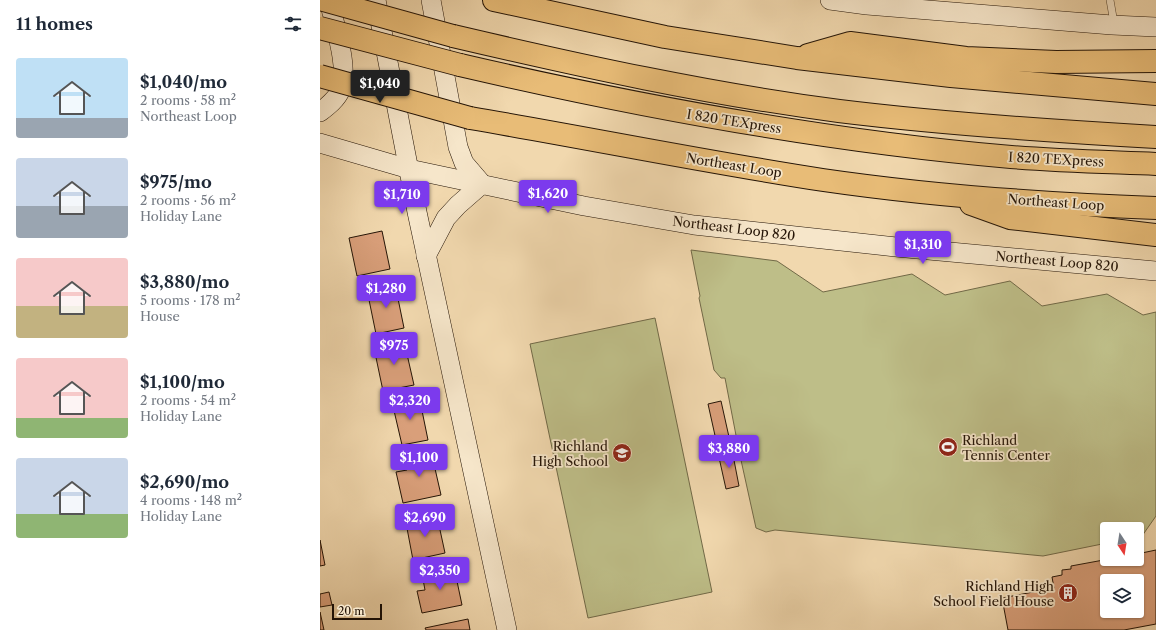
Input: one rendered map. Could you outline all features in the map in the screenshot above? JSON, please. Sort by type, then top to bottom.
[{"type":"highway","name":"I 820 TEXpress","points":[[323,0],[453,36],[617,73],[695,88],[839,111],[1011,128],[1156,137]]},
{"type":"highway","points":[[494,0],[665,37],[797,58],[959,77],[1156,94]]},
{"type":"highway","name":"I 820 TEXpress","points":[[320,28],[460,66],[576,92],[681,113],[841,138],[1011,157],[1156,164]]},
{"type":"highway","points":[[797,58],[850,43],[966,58],[1056,62],[1156,61]]},
{"type":"highway","name":"Northeast Loop","points":[[320,76],[470,118],[676,156],[824,180],[946,195],[1156,208]]},
{"type":"highway","points":[[946,195],[1010,218],[1156,235]]},
{"type":"main road","points":[[320,112],[333,102],[340,90],[344,76],[329,0]]},
{"type":"main road","points":[[376,0],[426,256],[507,630]]},
{"type":"main road","points":[[426,256],[446,218],[458,205],[482,184],[464,163],[458,147],[431,0]]},
{"type":"main road","points":[[830,0],[867,5],[1156,27]]},
{"type":"main road","name":"Northeast Loop 820","points":[[320,143],[408,169],[584,206],[694,225],[896,247],[1156,271]]},
{"type":"lane","points":[[1110,0],[1114,25]]},
{"type":"green space","name":"Richland Tennis Center","points":[[691,250],[777,261],[823,292],[912,274],[945,295],[1010,281],[1042,306],[1107,294],[1143,315],[1156,312],[1156,516],[1144,533],[1144,522],[1100,522],[1100,544],[1043,556],[775,530],[766,532],[756,528],[725,378],[721,378],[714,370],[699,298],[700,296]]},
{"type":"green space","points":[[655,318],[712,592],[588,618],[530,344]]},
{"type":"building","points":[[382,231],[390,269],[357,276],[349,238]]},
{"type":"building","points":[[395,284],[404,328],[376,334],[367,290]]},
{"type":"building","points":[[404,341],[414,385],[383,391],[374,348]]},
{"type":"building","points":[[419,396],[428,440],[402,445],[392,402]]},
{"type":"building","points":[[721,401],[729,437],[716,440],[708,404]]},
{"type":"building","points":[[732,450],[739,486],[726,489],[718,453]]},
{"type":"building","points":[[431,451],[441,495],[403,503],[396,472],[407,470],[404,456]]},
{"type":"building","points":[[437,516],[445,553],[413,560],[406,523]]},
{"type":"building","points":[[320,540],[325,565],[320,566]]},
{"type":"building","name":"Richland High School Field House","points":[[1156,550],[1156,624],[1124,630],[1008,630],[1002,598],[1054,588],[1052,577],[1062,575],[1062,570],[1071,569],[1071,566],[1100,561],[1100,566],[1144,566],[1144,553]]},
{"type":"building","points":[[454,567],[462,605],[422,613],[417,591],[425,590],[422,574]]},
{"type":"building","points":[[329,592],[332,605],[320,607],[320,594]]},
{"type":"building","points":[[320,612],[324,630],[320,630]]},
{"type":"building","points":[[468,619],[470,630],[426,630],[425,628]]},
{"type":"place","name":"Richland Tennis Center","points":[[948,447]]},
{"type":"place","name":"Richland High School","points":[[622,453]]},
{"type":"place","name":"Richland High School Field House","points":[[1068,593]]}]
